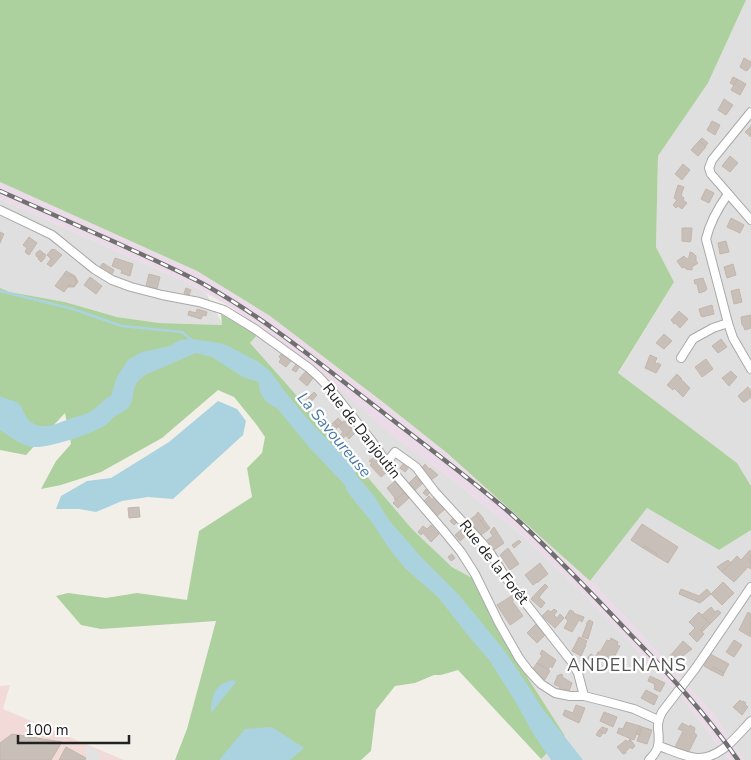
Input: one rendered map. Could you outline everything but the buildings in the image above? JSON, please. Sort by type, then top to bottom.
[{"type":"street","points":[[751,112],[712,160],[709,168],[711,174],[751,220]]},
{"type":"street","points":[[728,194],[715,214],[706,239],[732,338],[751,370]]},
{"type":"street","name":"Rue de Danjoutin","points":[[0,210],[52,235],[94,270],[112,280],[131,287],[217,307],[255,329],[296,358],[320,377],[328,386],[386,462],[469,563],[499,623],[528,670],[541,684],[555,693],[584,696],[634,709],[658,720]]},
{"type":"street","points":[[681,358],[693,339],[713,328],[728,323]]},
{"type":"street","name":"Rue de la Forêt","points":[[386,462],[395,452],[416,467],[435,492],[483,544],[506,578],[571,661],[578,673],[584,696]]},
{"type":"street","points":[[649,760],[658,747],[658,720],[668,703],[695,669],[751,587]]},
{"type":"street","points":[[658,747],[695,758],[707,757],[726,747],[751,721]]},
{"type":"shaded area","points":[[746,0],[751,0],[751,486],[737,463],[618,374],[674,282],[656,247],[658,156],[708,83]]},
{"type":"shaded area","points":[[0,182],[197,271],[270,316],[384,403],[447,453],[590,581],[712,713],[744,760],[729,760],[677,692],[583,593],[522,535],[453,480],[392,435],[317,369],[234,309],[186,282],[0,199]]},
{"type":"shaded area","points":[[0,199],[186,282],[206,293],[223,325],[159,323],[117,317],[65,302],[10,292],[0,288]]},
{"type":"shaded area","points":[[262,328],[317,369],[393,435],[522,535],[583,593],[677,692],[729,760],[540,760],[565,736],[499,633],[474,579],[452,567],[412,529],[329,432],[249,343]]},
{"type":"shaded area","points":[[647,508],[719,550],[751,530],[751,760],[744,760],[712,713],[590,581]]},
{"type":"shaded area","points":[[10,685],[3,709],[124,760],[0,760],[0,686]]},
{"type":"shaded area","points":[[87,745],[102,755],[99,760],[85,760]]},
{"type":"green space","points":[[0,0],[746,0],[708,83],[658,156],[656,247],[674,282],[618,373],[737,463],[751,486],[751,530],[719,550],[647,508],[590,581],[447,453],[270,316],[197,271],[0,182]]},
{"type":"green space","points":[[0,288],[10,292],[65,302],[117,317],[159,323],[222,325],[221,314],[257,335],[250,343],[412,529],[452,567],[474,579],[499,633],[565,736],[541,759],[458,670],[434,675],[415,683],[395,686],[376,710],[371,751],[361,760],[175,760],[187,729],[216,621],[101,629],[81,625],[56,596],[68,593],[106,598],[137,593],[187,600],[199,531],[252,497],[247,468],[262,453],[265,437],[234,397],[218,390],[162,438],[101,472],[61,485],[41,489],[56,461],[71,444],[65,413],[26,455],[0,450]]},
{"type":"water","name":"La Savoureuse","points":[[192,339],[228,346],[257,361],[270,371],[312,424],[348,461],[356,475],[375,497],[388,519],[421,557],[459,595],[504,650],[542,708],[583,760],[551,760],[490,661],[438,597],[406,569],[391,551],[371,521],[349,494],[344,484],[309,447],[277,408],[269,404],[264,398],[260,391],[259,382],[243,377],[212,357],[196,353],[145,375],[136,384],[131,404],[128,408],[101,428],[61,443],[41,447],[30,447],[0,430],[0,396],[18,403],[29,420],[36,425],[52,425],[90,412],[111,396],[117,377],[128,360],[142,352],[170,346],[180,340]]},
{"type":"water","points":[[218,401],[237,409],[246,421],[243,435],[173,499],[148,497],[122,501],[96,512],[79,509],[56,509],[61,496],[87,481],[111,478],[169,442]]},
{"type":"water","points":[[233,680],[236,682],[211,713],[212,701],[216,690],[222,684]]},
{"type":"water","points":[[272,727],[304,748],[290,760],[219,760],[245,729]]},
{"type":"waterway","points":[[0,291],[73,309],[122,326],[182,332],[193,341]]},
{"type":"railway","points":[[0,191],[185,274],[252,314],[317,361],[478,486],[526,527],[673,679],[700,710],[738,760]]},
{"type":"district","name":"ANDELNANS","points":[[627,665]]}]
